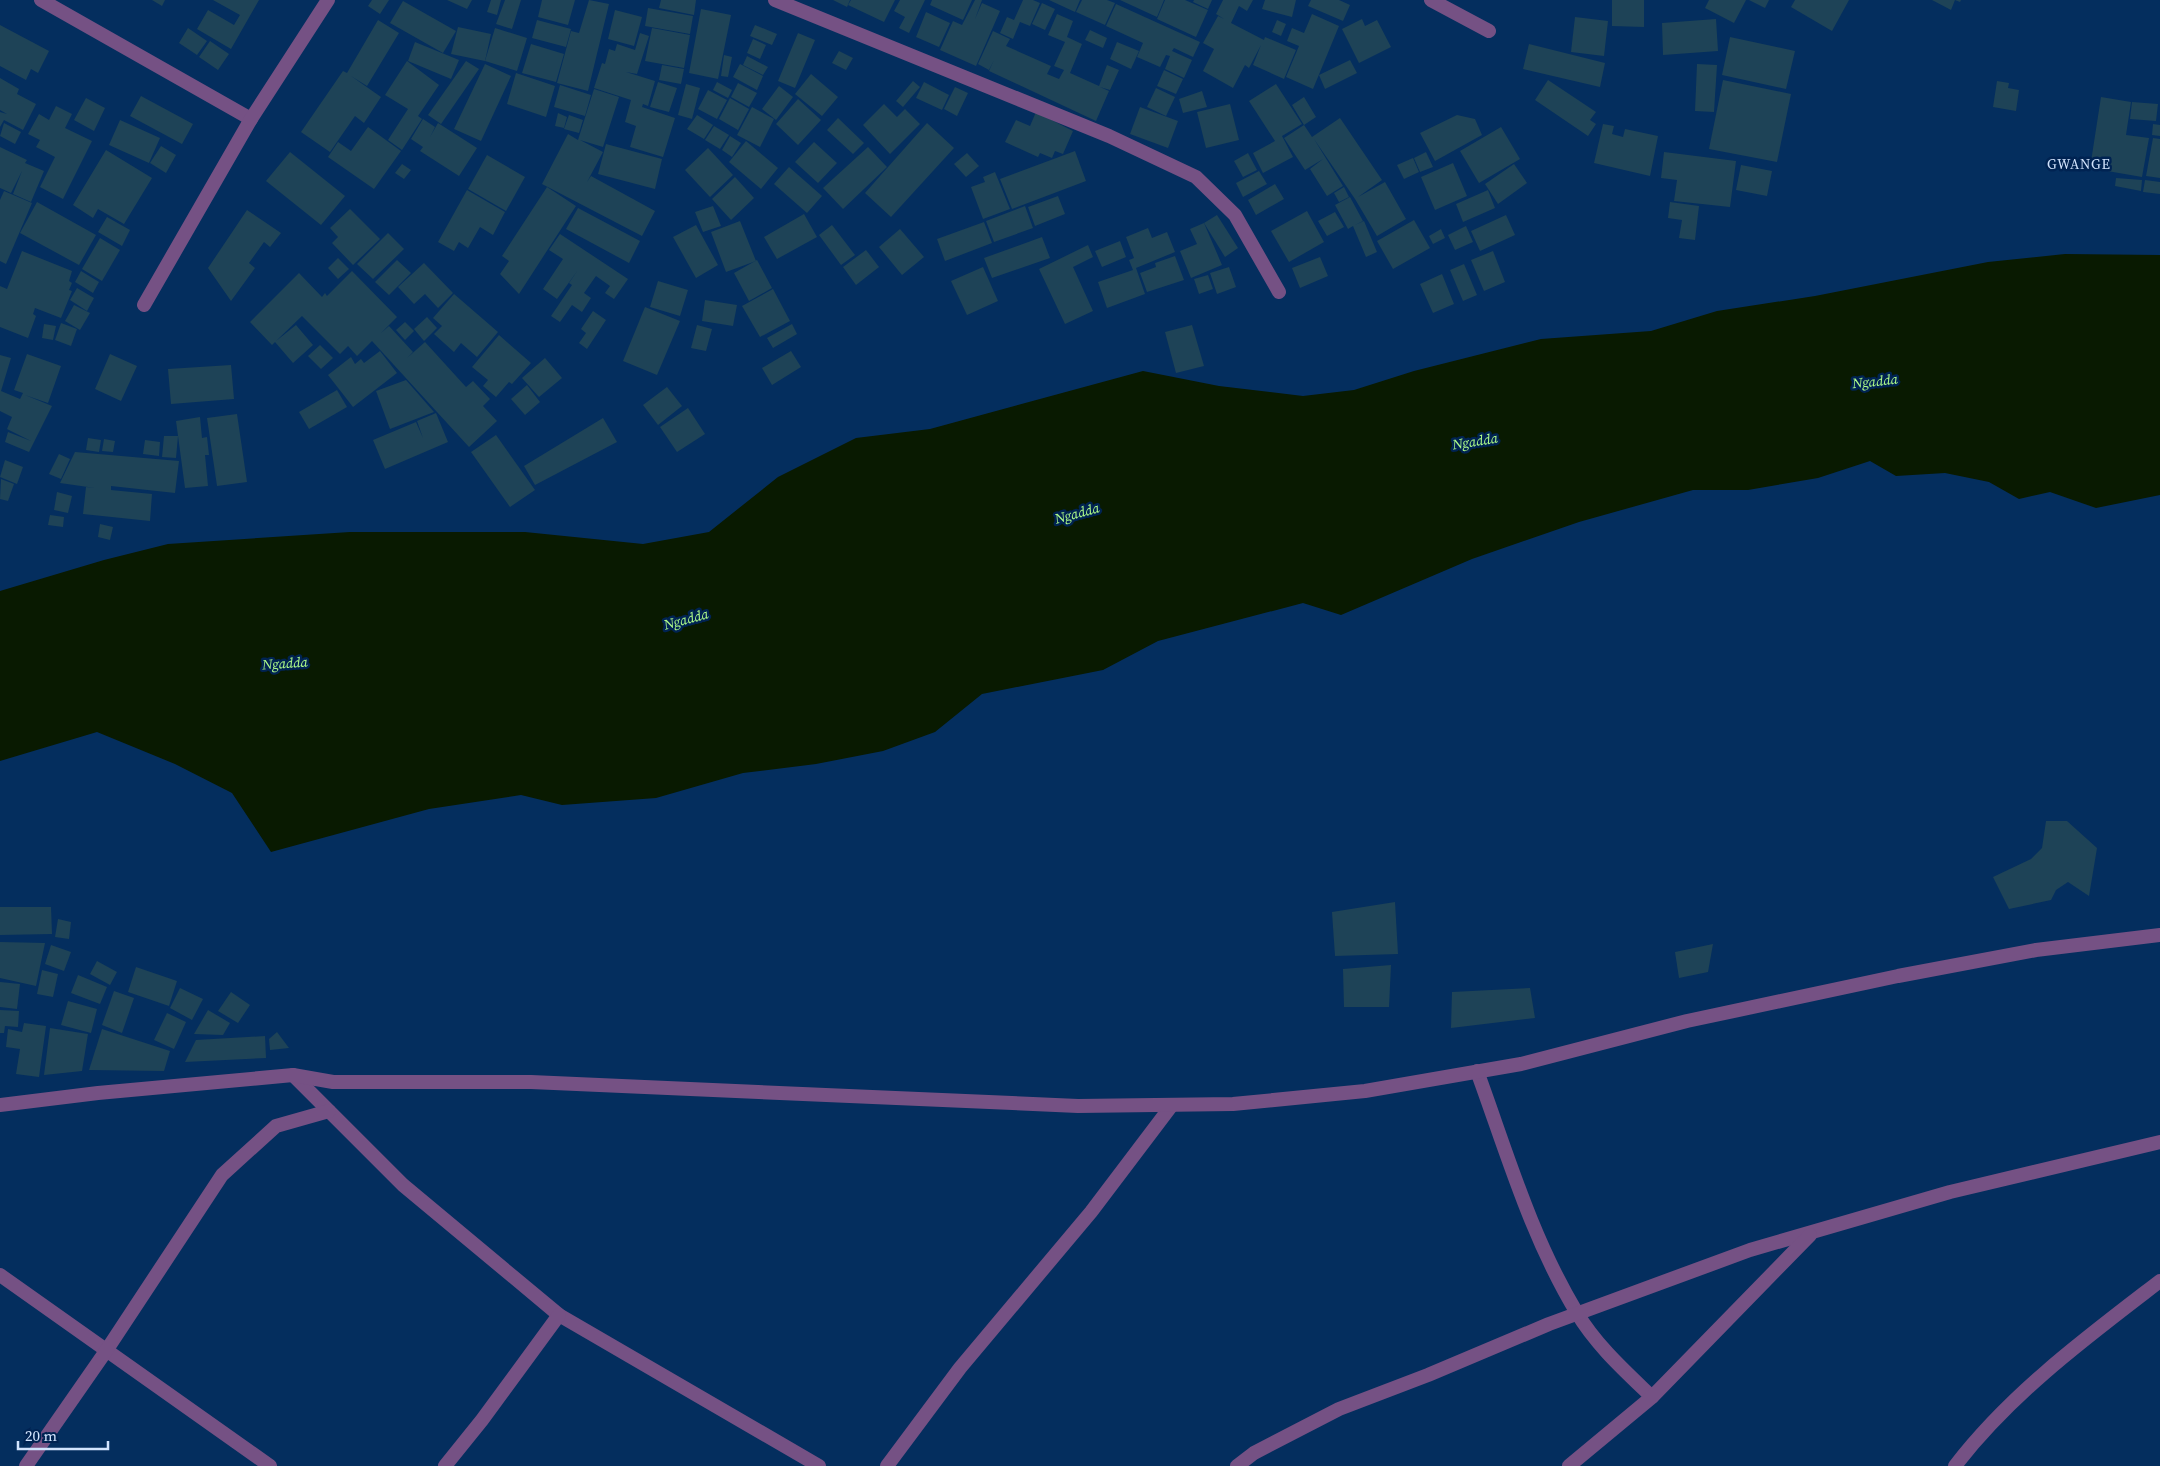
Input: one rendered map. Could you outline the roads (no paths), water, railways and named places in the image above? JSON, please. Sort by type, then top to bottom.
[{"type":"street","points":[[41,0],[251,119]]},
{"type":"street","points":[[144,305],[251,119],[328,0]]},
{"type":"street","points":[[775,0],[1109,136],[1196,177],[1235,215],[1279,292]]},
{"type":"street","points":[[1430,0],[1489,31]]},
{"type":"street","points":[[0,1105],[98,1093],[293,1075],[333,1082],[531,1082],[1078,1106],[1233,1104],[1365,1091],[1521,1064],[1687,1021],[1898,976],[2036,950],[2160,935]]},
{"type":"street","points":[[1477,1071],[1529,1220],[1577,1313],[1610,1357],[1652,1397]]},
{"type":"street","points":[[293,1075],[403,1185],[559,1315],[819,1466]]},
{"type":"street","points":[[887,1466],[960,1368],[1091,1212],[1172,1105]]},
{"type":"street","points":[[26,1466],[106,1351],[222,1176],[276,1126],[329,1111]]},
{"type":"street","points":[[1237,1466],[1254,1453],[1339,1409],[1577,1313],[1750,1250],[1811,1234],[1950,1192],[2160,1142]]},
{"type":"street","points":[[1569,1466],[1652,1397],[1811,1234]]},
{"type":"street","points":[[0,1275],[270,1466]]},
{"type":"street","points":[[1955,1466],[1976,1440],[2030,1386],[2080,1343],[2160,1281]]},
{"type":"street","points":[[445,1466],[482,1420],[559,1315]]},
{"type":"water","name":"Ngadda","points":[[2065,254],[2160,255],[2160,495],[2096,508],[2050,492],[2019,499],[1989,482],[1945,473],[1896,476],[1870,461],[1818,478],[1748,490],[1693,490],[1579,522],[1472,559],[1341,615],[1303,603],[1158,641],[1103,670],[982,694],[935,732],[883,751],[816,764],[743,773],[656,798],[562,805],[521,795],[429,809],[271,852],[232,793],[175,764],[97,732],[0,761],[0,591],[104,560],[168,544],[350,532],[525,532],[643,544],[709,532],[778,477],[856,438],[930,429],[1143,371],[1219,386],[1303,396],[1354,390],[1414,371],[1541,339],[1651,331],[1717,311],[1815,296],[1988,262]]},
{"type":"district","name":"GWANGE","points":[[2079,164]]}]
